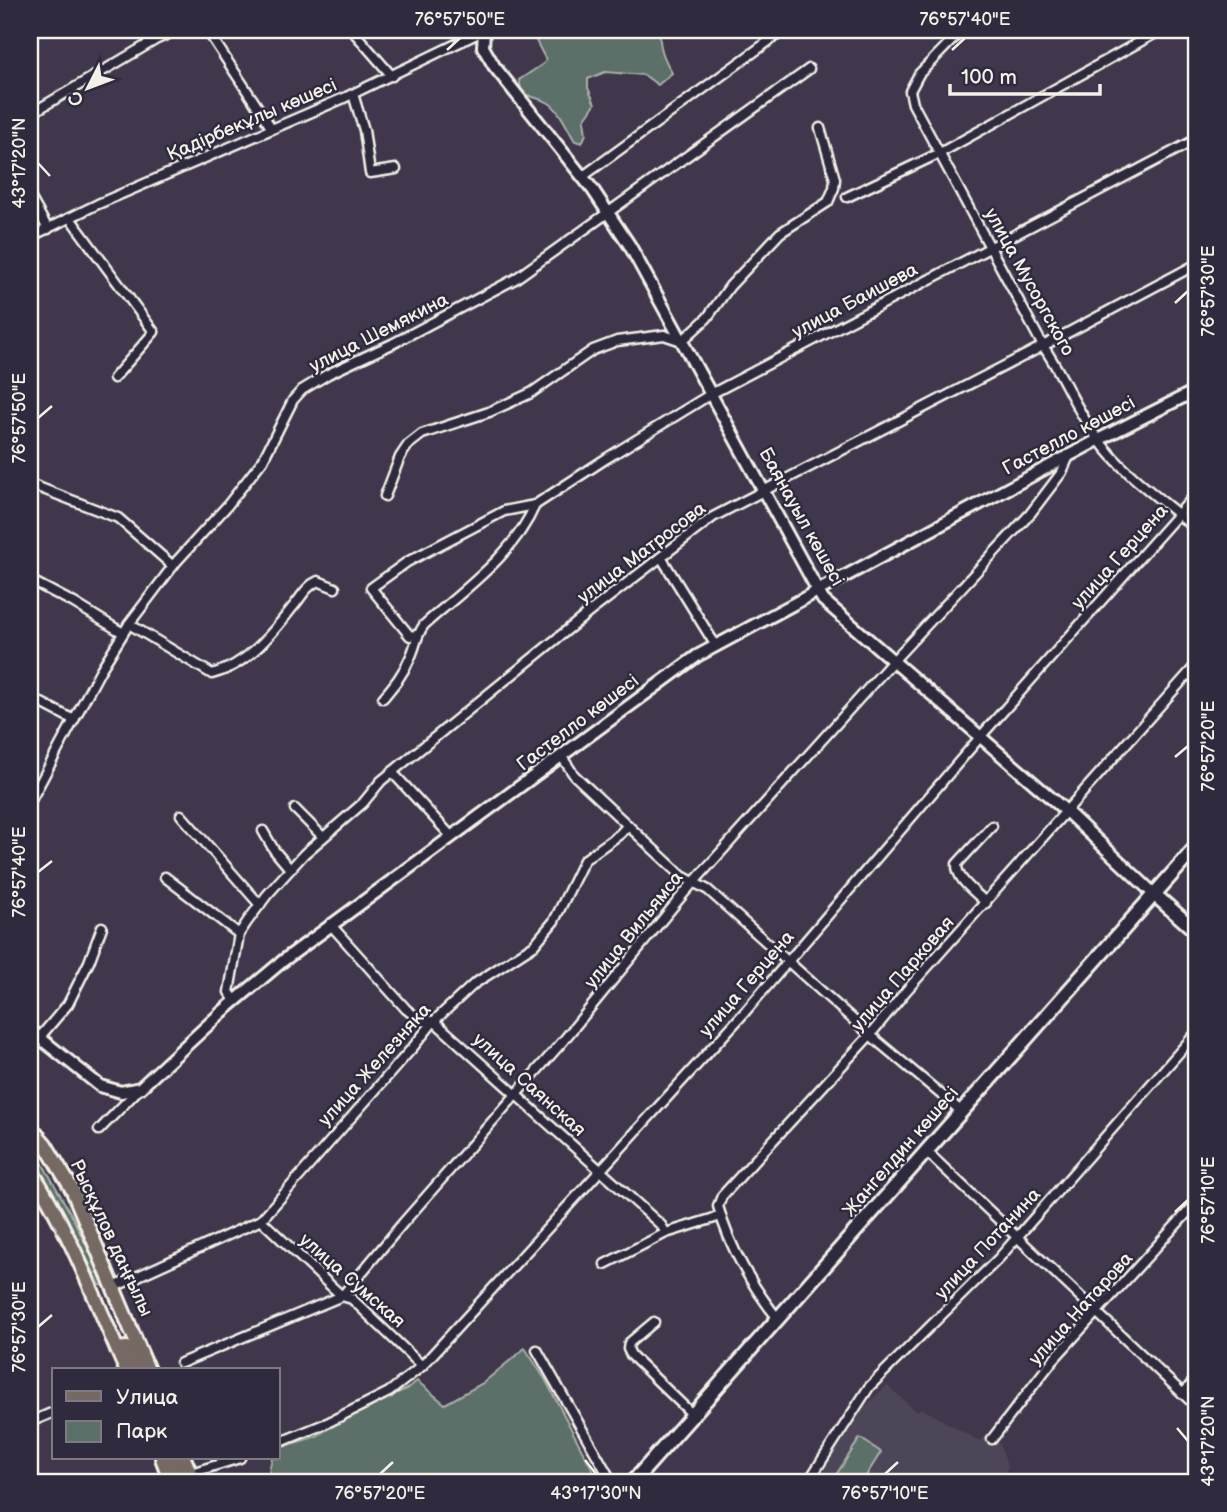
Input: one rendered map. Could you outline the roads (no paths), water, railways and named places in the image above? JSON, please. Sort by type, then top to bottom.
[{"type":"main road","name":"Жангелдин көшесі","points":[[633,1482],[1197,846]]},
{"type":"main road","name":"Баянауыл көшесі","points":[[1155,895],[1197,932]]},
{"type":"main road","name":"Рысқұлов даңғылы","points":[[30,1127],[45,1144],[72,1189],[147,1368]]},
{"type":"main road","name":"Рысқұлов даңғылы","points":[[30,1169],[79,1261],[125,1368]]},
{"type":"main road","points":[[117,1349],[130,1350],[137,1368]]},
{"type":"main road","points":[[163,1460],[171,1482]]},
{"type":"main road","points":[[176,1460],[190,1479]]},
{"type":"main road","points":[[185,1460],[190,1479]]},
{"type":"street","points":[[30,114],[157,38],[177,30]]},
{"type":"street","points":[[206,30],[272,129]]},
{"type":"street","points":[[352,30],[392,76]]},
{"type":"street","name":"Қадірбекұлы көшесі","points":[[30,237],[354,94],[484,30]]},
{"type":"street","name":"Баянауыл көшесі","points":[[484,30],[484,47],[494,66],[582,177],[630,246],[818,590],[832,609],[1066,811],[1155,895]]},
{"type":"street","points":[[582,177],[784,30]]},
{"type":"street","name":"улица Мусоргского","points":[[962,30],[919,74],[909,91],[913,104],[1043,346],[1098,440],[1144,486],[1197,530]]},
{"type":"street","points":[[847,197],[940,153],[1161,30]]},
{"type":"street","name":"улица Шемякина","points":[[30,802],[123,633],[173,566],[227,506],[263,460],[293,400],[302,390],[328,374],[494,291],[809,69]]},
{"type":"street","points":[[354,94],[364,130],[370,173],[396,169]]},
{"type":"street","points":[[385,496],[400,457],[422,434],[489,412],[531,393],[593,350],[617,341],[664,335],[682,341],[707,318],[730,285],[772,241],[828,202],[835,179],[820,128]]},
{"type":"street","name":"улица Баишева","points":[[416,635],[410,636],[371,588],[407,562],[482,522],[515,508],[535,505],[618,450],[711,394],[1197,139]]},
{"type":"street","points":[[30,197],[48,229]]},
{"type":"street","points":[[70,218],[154,332],[114,378]]},
{"type":"street","name":"улица Матросова","points":[[235,1000],[229,992],[239,934],[290,869],[392,772],[661,556],[713,517],[1197,264]]},
{"type":"street","name":"Гастелло көшесі","points":[[140,1088],[235,1000],[330,924],[697,656],[1098,440],[1197,390]]},
{"type":"street","name":"улица Вильямса","points":[[181,1363],[342,1296],[514,1094],[563,1041],[693,882],[892,661],[1030,514],[1062,472],[1069,456]]},
{"type":"street","points":[[30,484],[118,518],[173,566]]},
{"type":"street","name":"улица Герцена","points":[[280,1442],[327,1423],[389,1392],[422,1366],[744,1013],[981,736],[1197,493]]},
{"type":"street","name":"улица Баишева","points":[[383,698],[401,676],[412,653],[416,635],[494,562],[527,524],[535,505]]},
{"type":"street","points":[[661,556],[716,646]]},
{"type":"street","points":[[30,580],[123,633]]},
{"type":"street","points":[[129,624],[212,674],[225,671],[249,655],[273,632],[309,585],[318,581],[335,588]]},
{"type":"street","name":"улица Парковая","points":[[721,1216],[718,1206],[722,1196],[870,1035],[1197,664]]},
{"type":"street","points":[[30,697],[74,720]]},
{"type":"street","points":[[562,757],[574,775],[682,876],[708,890],[870,1035],[961,1112]]},
{"type":"street","points":[[392,772],[452,837]]},
{"type":"street","points":[[295,809],[323,838]]},
{"type":"street","points":[[181,814],[260,905]]},
{"type":"street","name":"улица Железняка","points":[[114,1287],[261,1220],[434,1021],[474,984],[534,945],[554,921],[584,860],[628,825]]},
{"type":"street","points":[[986,903],[963,880],[957,870],[957,864],[992,826]]},
{"type":"street","points":[[263,831],[290,869]]},
{"type":"street","points":[[165,877],[239,934]]},
{"type":"street","name":"улица Саянская","points":[[330,924],[406,1009],[421,1021],[434,1021],[662,1224],[666,1233]]},
{"type":"street","points":[[39,1038],[68,1004],[89,962],[102,927]]},
{"type":"street","points":[[30,1030],[100,1086],[121,1092],[140,1088]]},
{"type":"street","name":"улица Потанина","points":[[808,1482],[869,1387],[1018,1237],[1197,1032]]},
{"type":"street","points":[[99,1130],[140,1088]]},
{"type":"street","points":[[926,1152],[1197,1407]]},
{"type":"street","name":"улица Натарова","points":[[992,1439],[1053,1360],[1197,1202]]},
{"type":"street","points":[[605,1264],[666,1233],[721,1216],[735,1250],[757,1290],[779,1320]]},
{"type":"street","name":"улица Сумская","points":[[261,1220],[342,1296],[352,1298],[422,1366]]},
{"type":"street","points":[[654,1322],[629,1343],[628,1349],[693,1415]]},
{"type":"street","points":[[537,1350],[612,1482]]},
{"type":"street","points":[[1183,1394],[1197,1377]]},
{"type":"street","points":[[30,1422],[52,1413]]},
{"type":"street","points":[[190,1479],[235,1460]]}]
